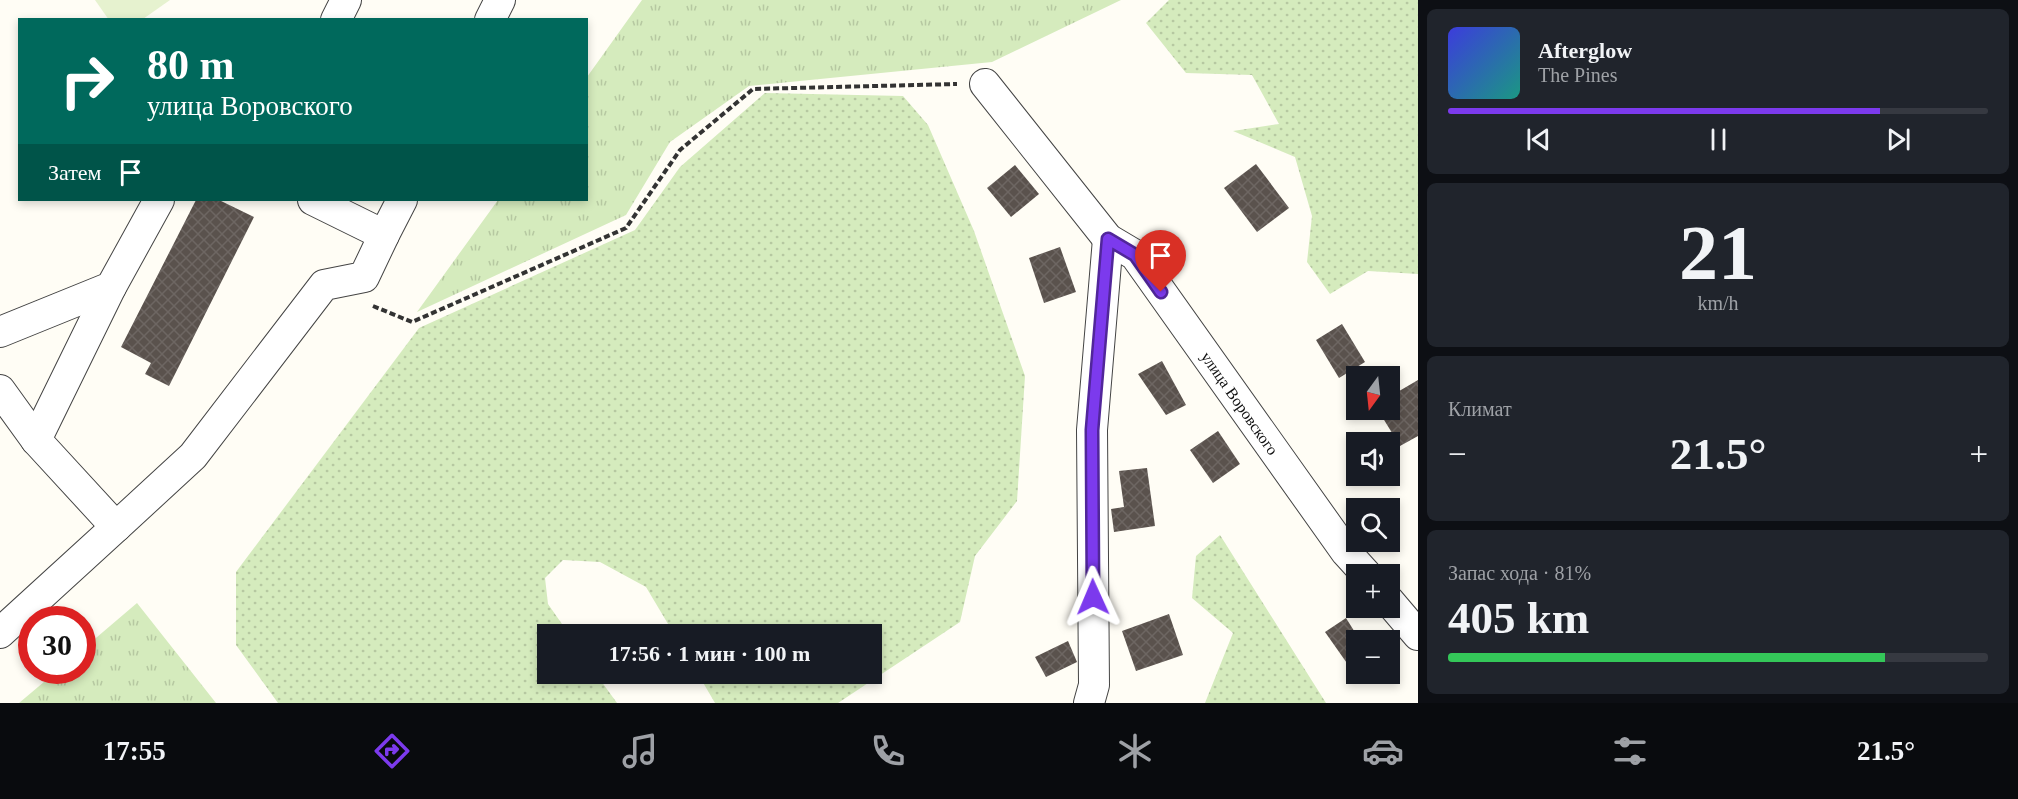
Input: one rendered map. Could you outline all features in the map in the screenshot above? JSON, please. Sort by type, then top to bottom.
[{"type":"street","points":[[337,18],[346,0]]},
{"type":"street","points":[[491,18],[500,0]]},
{"type":"street","points":[[985,84],[1108,239],[1092,430],[1094,685],[1089,703]]},
{"type":"street","points":[[36,440],[111,287],[158,201]]},
{"type":"street","points":[[315,201],[384,235]]},
{"type":"street","points":[[0,633],[193,456],[324,285],[364,277],[401,201]]},
{"type":"street","name":"улица Воровского","points":[[1108,239],[1135,255],[1346,552],[1357,564]]},
{"type":"street","points":[[0,332],[111,287]]},
{"type":"street","points":[[0,390],[36,440],[116,526]]},
{"type":"street","points":[[1400,614],[1418,635]]},
{"type":"path","points":[[368,304],[412,322],[626,228],[680,150],[753,89],[985,84]]},
{"type":"green space","points":[[95,0],[170,0],[144,18],[108,18]]},
{"type":"green space","points":[[642,0],[1121,0],[992,62],[749,86],[670,142],[626,215],[417,312],[497,201],[588,201],[588,76]]},
{"type":"green space","points":[[1169,0],[1418,0],[1418,274],[1368,271],[1330,294],[1307,262],[1312,216],[1295,157],[1233,131],[1279,124],[1252,75],[1186,73],[1146,23]]},
{"type":"green space","points":[[765,93],[903,96],[928,125],[974,231],[1025,376],[1017,501],[975,556],[960,622],[882,674],[882,624],[668,624],[646,587],[600,562],[563,560],[545,578],[548,604],[562,624],[537,624],[537,684],[603,684],[617,703],[278,703],[236,645],[236,572],[419,328],[635,230],[680,167]]},
{"type":"green space","points":[[1220,535],[1326,703],[1205,703],[1233,633],[1192,598],[1196,556]]},
{"type":"green space","points":[[137,603],[216,703],[19,703],[42,684],[96,684],[96,638]]},
{"type":"green space","points":[[704,684],[867,684],[838,703],[715,703]]},
{"type":"building","points":[[1256,164],[1289,208],[1257,232],[1224,188]]},
{"type":"building","points":[[1015,165],[1039,194],[1011,217],[987,188]]},
{"type":"building","points":[[195,201],[221,201],[254,217],[169,386],[145,374],[151,363],[121,347]]},
{"type":"building","points":[[1060,247],[1076,292],[1044,303],[1029,258]]},
{"type":"building","points":[[1342,324],[1365,362],[1358,366],[1346,366],[1346,374],[1339,378],[1316,340]]},
{"type":"building","points":[[1162,361],[1186,405],[1166,415],[1138,374]]},
{"type":"building","points":[[1418,380],[1418,436],[1400,446],[1400,432],[1391,432],[1384,420],[1400,420],[1400,391]]},
{"type":"building","points":[[1218,431],[1240,464],[1213,483],[1190,450]]},
{"type":"building","points":[[1147,468],[1155,526],[1114,532],[1111,509],[1124,507],[1119,471]]},
{"type":"building","points":[[1169,614],[1183,655],[1136,671],[1122,631]]},
{"type":"building","points":[[1346,618],[1354,630],[1346,630],[1346,662],[1325,632]]},
{"type":"building","points":[[1068,641],[1077,662],[1046,677],[1035,657]]},
{"type":"route","points":[[1093,597],[1092,430],[1108,239],[1135,255],[1161,292]]}]
